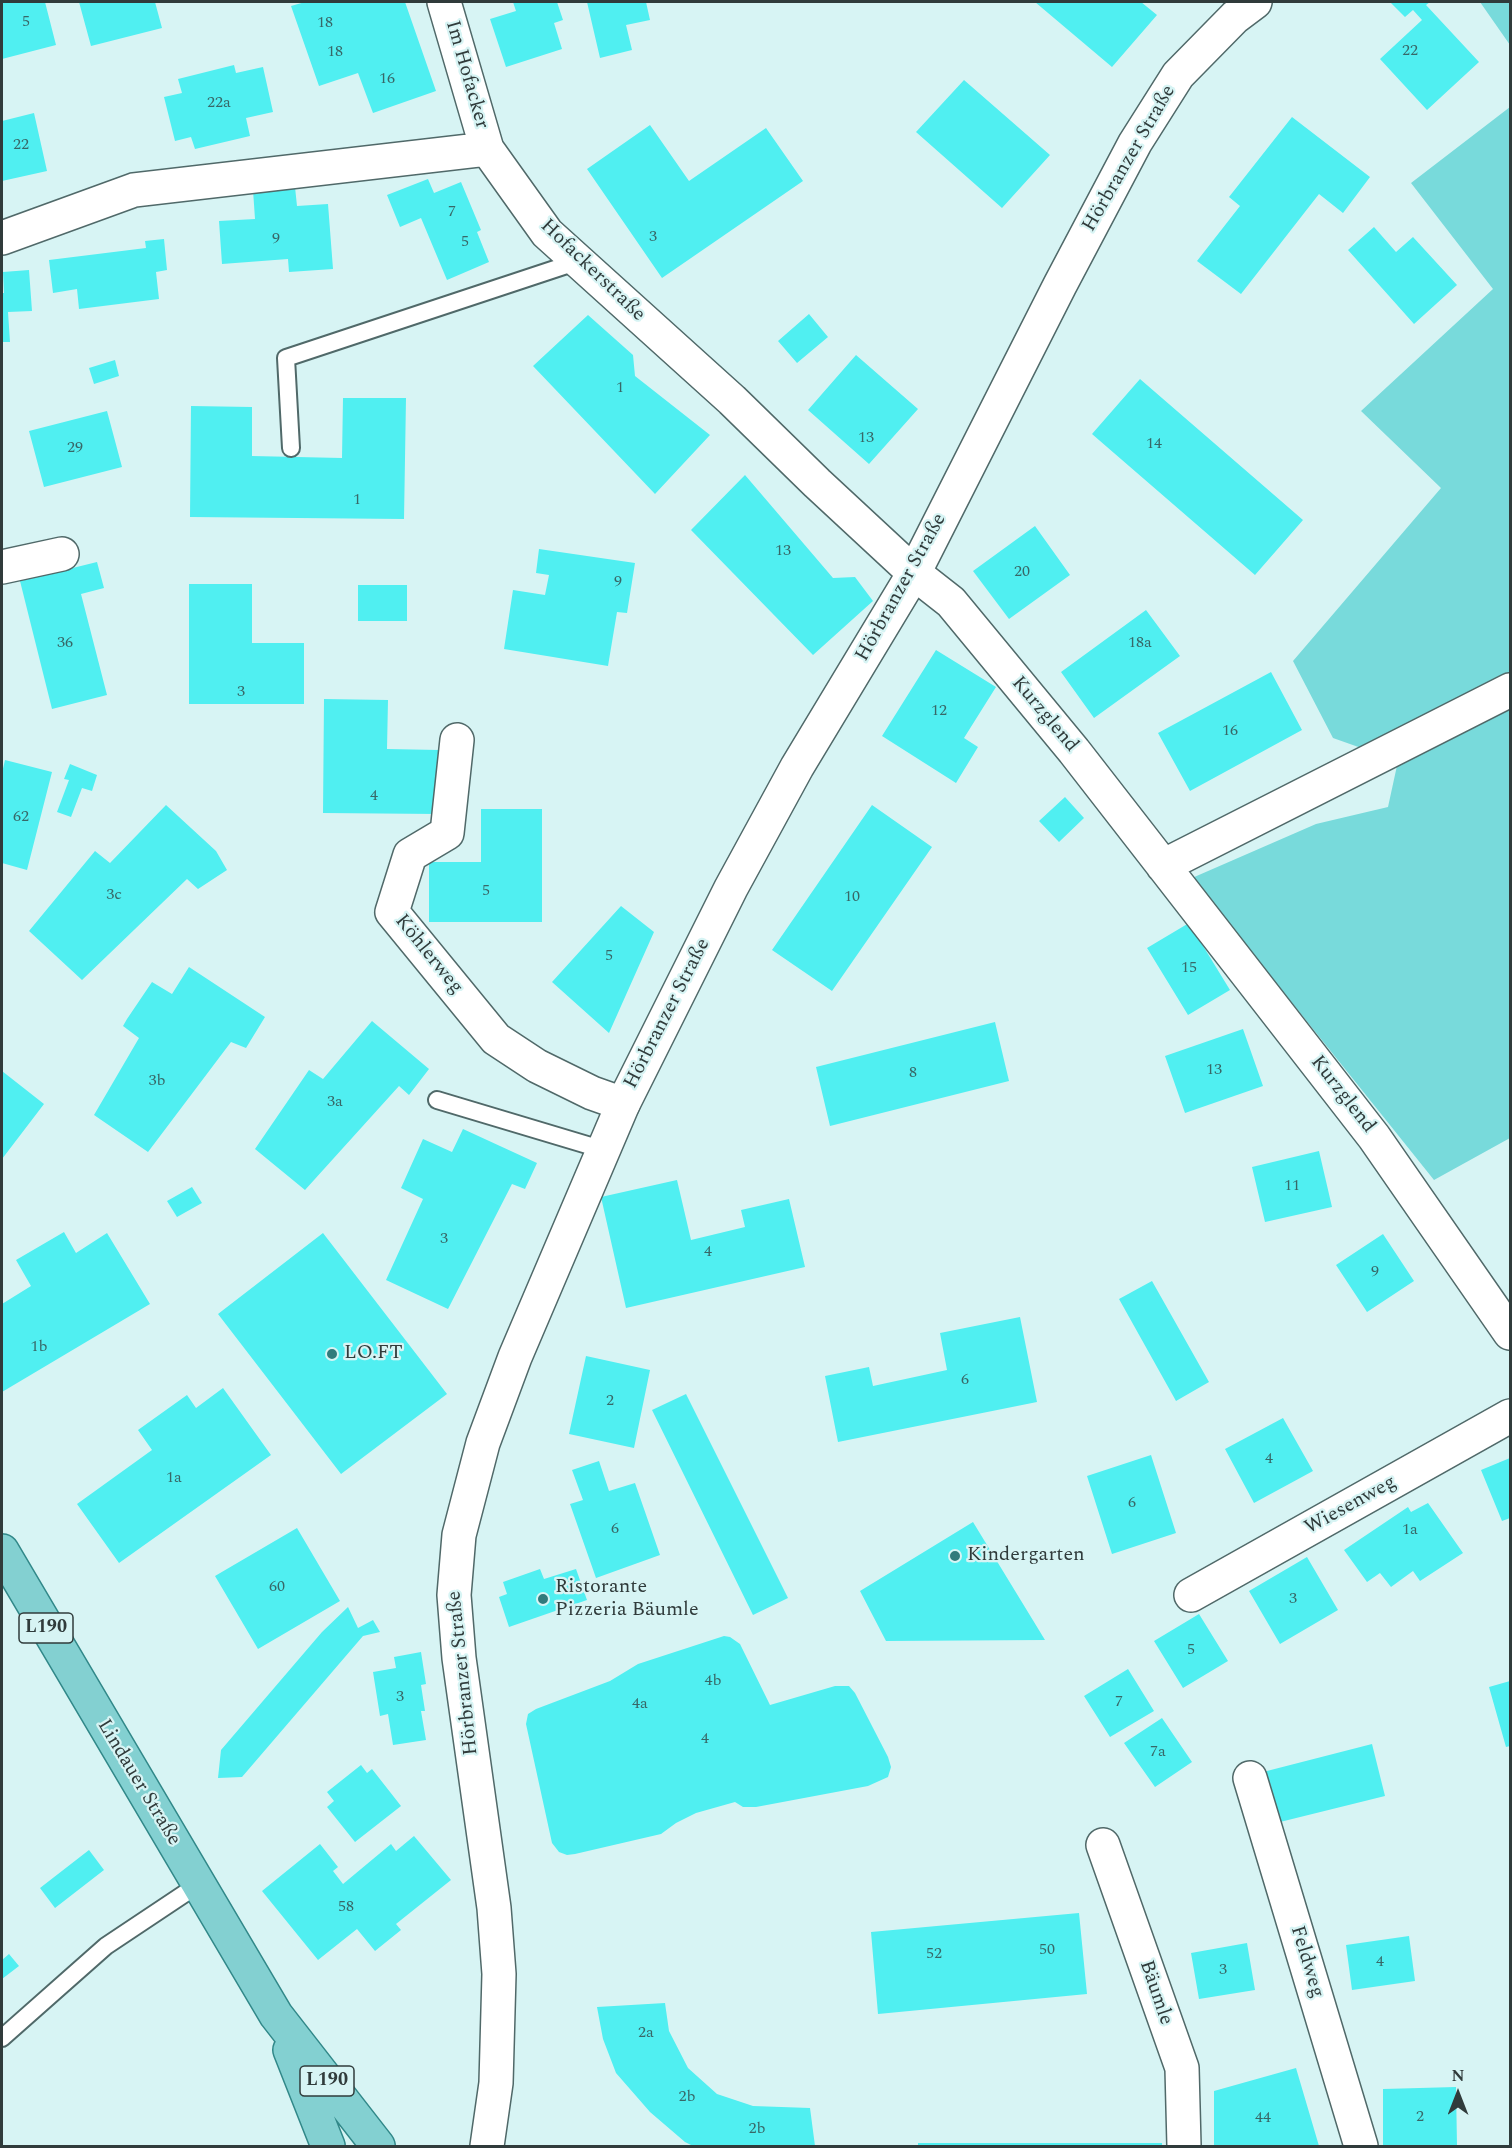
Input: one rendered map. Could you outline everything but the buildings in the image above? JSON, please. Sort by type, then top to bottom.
[{"type":"main road","name":"Lindauer Straße","points":[[2,1551],[276,2015],[378,2146]]},
{"type":"main road","name":"Lindauer Straße","points":[[276,2015],[328,2146]]},
{"type":"street","name":"Im Hofacker","points":[[444,2],[487,149]]},
{"type":"street","name":"Hörbranzer Straße","points":[[486,2146],[496,2083],[499,1974],[494,1908],[459,1658],[454,1596],[459,1534],[483,1443],[515,1357],[623,1104],[731,888],[797,767],[914,573],[1135,143],[1178,75],[1235,17],[1255,2]]},
{"type":"street","points":[[2,238],[135,190],[487,149]]},
{"type":"street","name":"Hofackerstraße","points":[[487,149],[547,233],[732,400],[914,573]]},
{"type":"street","points":[[2,567],[62,554]]},
{"type":"street","name":"Kurzglend","points":[[914,573],[951,602],[1074,751],[1374,1137],[1510,1333]]},
{"type":"street","points":[[1163,866],[1510,690]]},
{"type":"street","name":"Köhlerweg","points":[[457,740],[447,833],[410,855],[392,912],[496,1039],[537,1066],[592,1093],[623,1104]]},
{"type":"street","name":"Wiesenweg","points":[[1191,1596],[1510,1416]]},
{"type":"street","name":"Feldweg","points":[[1250,1778],[1361,2146]]},
{"type":"street","name":"Bäumle","points":[[1103,1845],[1182,2068],[1184,2146]]},
{"type":"lane","points":[[291,448],[286,358],[579,261]]},
{"type":"lane","points":[[437,1100],[604,1150]]},
{"type":"lane","points":[[2,2038],[106,1946],[199,1884]]},
{"type":"shaded area","points":[[1480,2],[1510,2],[1510,45]]},
{"type":"shaded area","points":[[1510,107],[1510,1138],[1434,1180],[1192,878],[1316,824],[1388,807],[1398,761],[1333,738],[1293,661],[1441,488],[1361,411],[1493,289],[1411,183]]},
{"type":"place","name":"LO.FT","points":[[332,1354]]},
{"type":"place","name":"Kindergarten","points":[[955,1556]]},
{"type":"place","name":"Ristorante Pizzeria Bäumle","points":[[543,1599]]}]
